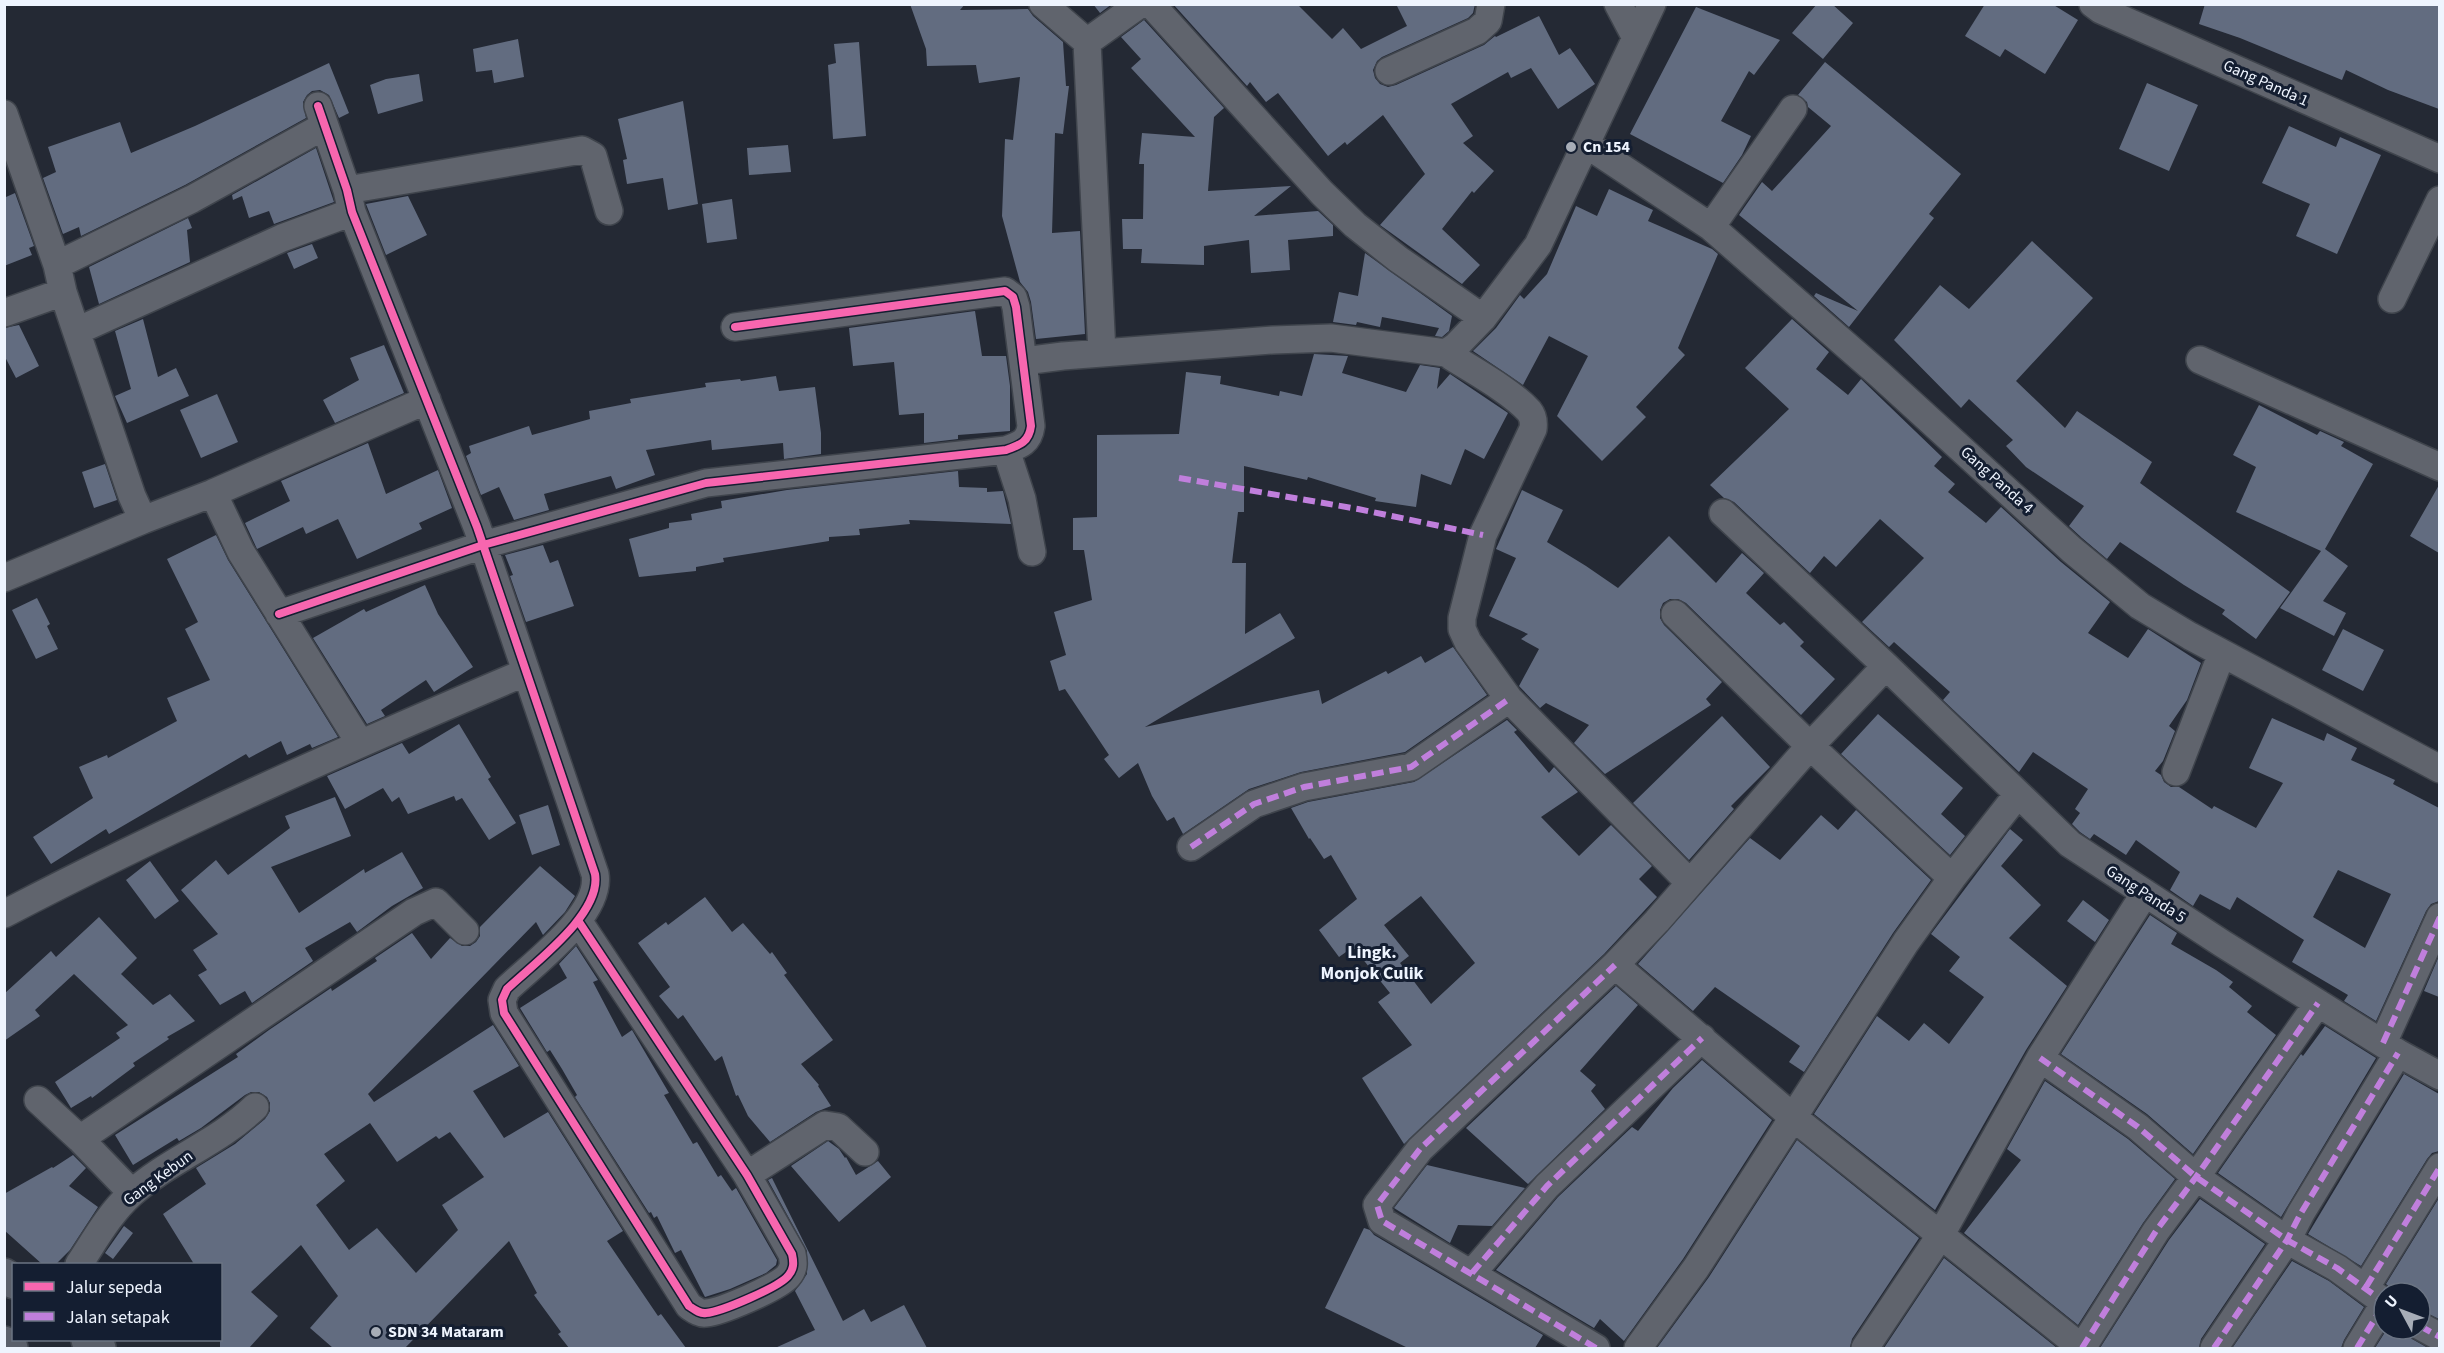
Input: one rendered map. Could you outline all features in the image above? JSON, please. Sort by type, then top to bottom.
[{"type":"main road","points":[[4,1343],[11,1348]]},
{"type":"street","points":[[1043,4],[1087,42],[1102,353]]},
{"type":"street","points":[[1087,42],[1140,4]]},
{"type":"street","points":[[1151,4],[1322,193],[1355,225],[1398,259],[1483,318]]},
{"type":"street","points":[[1389,71],[1477,31],[1488,21],[1491,4]]},
{"type":"street","points":[[1618,4],[1636,38]]},
{"type":"street","points":[[1446,353],[1483,318],[1538,245],[1652,4]]},
{"type":"street","name":"Gang Panda 1","points":[[2093,4],[2101,10],[2439,159]]},
{"type":"street","points":[[1711,227],[1793,109]]},
{"type":"street","points":[[4,114],[57,265],[63,292],[132,496],[143,520]]},
{"type":"street","points":[[57,265],[192,199],[321,116],[349,201],[483,545],[595,874],[594,895],[579,922],[507,989],[503,995],[502,1006],[510,1023],[686,1302],[696,1311],[704,1314],[716,1312],[774,1287],[786,1278],[793,1268],[792,1254],[747,1175],[579,922]]},
{"type":"street","name":"Gang Panda 4","points":[[1586,144],[1711,227],[1878,373],[2072,550],[2140,606],[2222,653],[2439,769]]},
{"type":"street","points":[[77,331],[282,238],[349,201],[582,150],[593,156],[609,211]]},
{"type":"street","points":[[2392,299],[2439,200]]},
{"type":"street","points":[[279,614],[483,545],[706,483],[1006,450],[1023,444],[1031,432],[1024,361],[1013,297],[1005,291],[735,327]]},
{"type":"street","points":[[4,313],[63,292]]},
{"type":"street","points":[[1024,361],[1273,340],[1331,338],[1446,353],[1515,400],[1530,412],[1534,421],[1533,429],[1483,536],[1462,618],[1462,629],[1468,642],[1509,699],[1690,883]]},
{"type":"street","points":[[2200,360],[2439,468]]},
{"type":"street","points":[[4,578],[213,493],[427,400]]},
{"type":"street","points":[[1006,450],[1022,499],[1032,552]]},
{"type":"street","points":[[213,493],[241,552],[360,743]]},
{"type":"street","name":"Gang Panda 5","points":[[1723,513],[2070,844],[2318,1003],[2439,1076]]},
{"type":"street","points":[[1675,614],[1810,746],[1952,878]]},
{"type":"street","points":[[2175,772],[2222,653]]},
{"type":"street","points":[[1596,1348],[1382,1221],[1377,1205],[1420,1149],[1615,965],[1810,746],[1886,666]]},
{"type":"street","points":[[4,914],[78,876],[360,743],[526,672]]},
{"type":"street","points":[[1191,847],[1254,804],[1304,787],[1411,767],[1509,699]]},
{"type":"street","points":[[1638,1348],[1695,1268],[1906,942],[1952,878],[2018,794]]},
{"type":"street","points":[[1865,1348],[1940,1236],[2040,1058],[2145,893]]},
{"type":"street","points":[[80,1139],[414,912],[436,902],[465,930]]},
{"type":"street","points":[[2214,1348],[2287,1240],[2390,1048],[2439,917]]},
{"type":"street","points":[[1615,965],[1794,1118],[2082,1348],[2156,1230],[2318,1003]]},
{"type":"street","points":[[1472,1273],[1547,1186],[1702,1038]]},
{"type":"street","points":[[2040,1058],[2138,1127],[2196,1177],[2287,1240],[2337,1268],[2372,1294]]},
{"type":"street","points":[[38,1100],[80,1139],[132,1194]]},
{"type":"street","name":"Gang Kebun","points":[[80,1263],[114,1212],[132,1194],[242,1120],[255,1107]]},
{"type":"street","points":[[747,1175],[825,1125],[832,1124],[838,1127],[865,1152]]},
{"type":"street","points":[[2386,1281],[2439,1167]]},
{"type":"street","points":[[2357,1348],[2372,1312]]},
{"type":"building","points":[[910,4],[965,4],[960,10],[1028,9],[1063,42],[1066,86],[1069,86],[1063,134],[1055,133],[1052,233],[1080,231],[1085,334],[1036,339],[1031,302],[1028,292],[1020,282],[1002,216],[1005,139],[1013,140],[1020,77],[979,83],[976,65],[927,66],[926,49]]},
{"type":"building","points":[[1093,4],[1112,4],[1100,13]]},
{"type":"building","points":[[1173,4],[1297,4],[1332,39],[1343,28],[1361,49],[1407,26],[1396,4],[1475,4],[1473,13],[1468,18],[1377,61],[1373,70],[1375,78],[1380,84],[1388,87],[1484,45],[1495,36],[1539,16],[1559,55],[1570,48],[1595,84],[1558,109],[1531,68],[1511,78],[1508,72],[1451,104],[1473,136],[1463,143],[1494,171],[1474,193],[1472,191],[1442,229],[1480,265],[1462,284],[1380,225],[1425,174],[1383,115],[1347,145],[1345,142],[1328,156],[1278,93],[1266,102],[1250,82],[1247,86]]},
{"type":"building","points":[[1817,4],[1832,4],[1853,23],[1823,59],[1792,33]]},
{"type":"building","points":[[1985,4],[2052,4],[2078,20],[2045,74],[2005,49],[2000,57],[1965,36]]},
{"type":"building","points":[[2205,4],[2439,4],[2439,109],[2388,90],[2346,70],[2342,80],[2240,38],[2199,24]]},
{"type":"building","points":[[1696,7],[1780,40],[1754,75],[1749,71],[1721,121],[1751,136],[1742,155],[1723,183],[1630,134]]},
{"type":"building","points":[[1144,20],[1224,108],[1214,117],[1208,191],[1291,186],[1254,216],[1318,211],[1333,225],[1333,236],[1288,240],[1290,270],[1251,273],[1249,240],[1204,246],[1204,265],[1141,263],[1142,249],[1123,249],[1122,219],[1143,219],[1144,164],[1139,164],[1142,133],[1195,137],[1131,68],[1141,59],[1121,37]]},
{"type":"building","points":[[518,39],[524,77],[494,83],[492,70],[476,72],[473,49]]},
{"type":"building","points":[[859,42],[866,136],[833,139],[828,65],[836,63],[834,44]]},
{"type":"building","points":[[1825,62],[1961,174],[1929,214],[1934,218],[1849,327],[1814,296],[1816,293],[1858,311],[1739,215],[1762,182],[1772,191],[1831,126],[1808,107],[1807,102],[1798,95]]},
{"type":"building","points":[[329,63],[349,113],[339,118],[329,95],[320,90],[312,91],[303,102],[306,118],[185,185],[81,236],[79,227],[63,234],[43,178],[56,172],[48,147],[120,122],[131,153],[195,126]]},
{"type":"building","points":[[419,74],[423,101],[378,114],[370,85],[386,79]]},
{"type":"building","points":[[2147,83],[2198,105],[2169,171],[2119,149]]},
{"type":"building","points":[[683,101],[698,204],[668,210],[663,178],[627,184],[623,160],[627,159],[618,119]]},
{"type":"building","points":[[2289,126],[2336,147],[2340,137],[2381,155],[2337,254],[2296,236],[2310,204],[2262,183]]},
{"type":"building","points":[[788,145],[791,172],[749,175],[747,148]]},
{"type":"building","points":[[316,148],[334,202],[274,224],[269,211],[249,218],[242,196],[233,200],[232,195]]},
{"type":"building","points":[[1609,189],[1653,210],[1648,221],[1712,249],[1718,254],[1678,348],[1685,355],[1636,407],[1646,417],[1602,461],[1557,416],[1588,356],[1549,336],[1523,385],[1473,351],[1496,328],[1520,295],[1524,299],[1547,274],[1576,206],[1597,216]]},
{"type":"building","points":[[4,192],[6,197],[15,193],[34,246],[29,248],[32,255],[4,266]]},
{"type":"building","points":[[408,196],[427,235],[386,255],[366,204]]},
{"type":"building","points":[[732,199],[737,239],[707,243],[702,204]]},
{"type":"building","points":[[188,218],[192,228],[187,230],[190,262],[99,304],[89,267]]},
{"type":"building","points":[[2032,241],[2093,298],[2016,381],[2065,428],[2077,411],[2152,462],[2140,483],[2290,592],[2256,639],[2222,614],[2225,610],[2120,542],[2107,559],[2069,526],[2084,506],[2026,467],[2006,446],[2013,440],[1969,399],[1961,408],[1894,340],[1940,285],[1969,309]]},
{"type":"building","points":[[312,244],[318,258],[294,269],[287,253]]},
{"type":"building","points":[[1365,253],[1452,316],[1449,331],[1442,337],[1435,336],[1439,328],[1382,317],[1380,327],[1357,322],[1356,325],[1333,322],[1339,292],[1358,296]]},
{"type":"building","points":[[975,311],[982,356],[1006,356],[1010,386],[1010,431],[958,435],[958,439],[924,443],[924,413],[899,415],[894,362],[853,366],[849,328]]},
{"type":"building","points":[[143,319],[158,377],[176,368],[189,396],[127,423],[115,396],[131,389],[115,331]]},
{"type":"building","points":[[1792,319],[1829,352],[1816,369],[1848,395],[1861,379],[1942,457],[1934,466],[1955,484],[1948,492],[1986,523],[2001,507],[2061,562],[2110,602],[2088,633],[2128,658],[2148,629],[2201,663],[2187,700],[2169,726],[2175,731],[2163,761],[2155,771],[2171,787],[2179,787],[2212,809],[2214,806],[2256,828],[2283,783],[2249,768],[2272,718],[2324,741],[2327,733],[2357,748],[2351,760],[2395,780],[2393,784],[2439,808],[2439,901],[2431,904],[2426,911],[2376,1021],[2344,1001],[2348,995],[2292,962],[2304,940],[2237,897],[2230,910],[2200,894],[2193,906],[2170,890],[2180,872],[2136,840],[2126,855],[2094,834],[2090,839],[2080,832],[2072,824],[2080,813],[2075,809],[2088,789],[2033,752],[2019,772],[1943,700],[1950,692],[1894,642],[1889,647],[1862,622],[1924,558],[1880,519],[1836,567],[1824,556],[1810,573],[1734,502],[1724,498],[1710,485],[1789,409],[1745,368]],"holes":[[[2338,870],[2391,894],[2365,948],[2313,917]]]},
{"type":"building","points":[[19,325],[39,366],[16,378],[4,355],[4,328]]},
{"type":"building","points":[[384,345],[404,393],[335,423],[323,400],[359,380],[350,358]]},
{"type":"building","points":[[1314,354],[1348,356],[1342,373],[1406,392],[1420,365],[1440,368],[1437,389],[1450,374],[1508,413],[1484,459],[1465,449],[1451,485],[1421,474],[1416,507],[1375,501],[1376,498],[1308,477],[1307,480],[1244,466],[1244,512],[1238,512],[1232,563],[1246,563],[1245,634],[1280,613],[1295,638],[1145,727],[1319,690],[1322,704],[1386,671],[1388,674],[1421,656],[1425,663],[1453,647],[1487,695],[1405,752],[1301,772],[1249,789],[1183,834],[1174,817],[1167,821],[1152,796],[1138,763],[1119,778],[1104,759],[1109,755],[1065,689],[1059,691],[1050,661],[1066,655],[1054,612],[1092,600],[1084,550],[1073,550],[1073,518],[1097,517],[1097,435],[1179,434],[1186,372],[1221,376],[1220,384],[1279,396],[1280,391],[1302,396]]},
{"type":"building","points":[[776,376],[779,391],[815,387],[821,433],[821,454],[784,459],[783,443],[712,450],[711,440],[646,450],[655,475],[616,489],[611,476],[544,494],[549,510],[514,520],[499,487],[481,495],[466,456],[471,453],[469,446],[529,426],[532,435],[590,419],[589,411],[631,403],[630,399],[706,387],[705,383]]},
{"type":"building","points":[[217,394],[238,442],[201,458],[180,410]]},
{"type":"building","points":[[2259,405],[2317,435],[2320,431],[2344,442],[2341,446],[2373,464],[2325,549],[2348,566],[2323,601],[2346,613],[2334,636],[2280,608],[2321,551],[2236,512],[2256,467],[2233,455]]},
{"type":"building","points":[[368,443],[386,494],[438,470],[452,508],[419,523],[422,529],[357,559],[338,519],[306,534],[303,527],[257,549],[245,523],[290,501],[281,481]]},
{"type":"building","points":[[105,464],[117,500],[94,508],[82,472]]},
{"type":"building","points":[[958,471],[959,487],[987,488],[987,492],[1003,491],[1011,524],[909,520],[910,524],[859,529],[860,535],[829,537],[829,541],[723,558],[724,562],[696,567],[696,571],[639,577],[629,539],[669,528],[669,523],[692,520],[691,514],[722,508],[721,501],[787,490]]},
{"type":"building","points":[[2439,485],[2439,553],[2410,536]]},
{"type":"building","points":[[1522,490],[1563,510],[1547,542],[1618,588],[1669,536],[1716,583],[1742,553],[1764,573],[1746,593],[1780,625],[1784,622],[1804,642],[1800,646],[1835,679],[1801,715],[1686,603],[1678,599],[1670,599],[1663,603],[1660,610],[1660,618],[1664,625],[1722,682],[1706,699],[1711,705],[1605,774],[1574,743],[1589,725],[1546,703],[1540,708],[1519,686],[1539,649],[1521,639],[1528,634],[1489,616],[1516,558],[1496,549]]},
{"type":"building","points":[[216,535],[228,560],[338,737],[312,748],[310,744],[287,755],[281,741],[249,758],[246,754],[109,834],[106,829],[51,864],[33,837],[93,798],[79,767],[107,755],[108,758],[177,721],[167,698],[210,680],[185,629],[198,622],[167,559]]},
{"type":"building","points":[[543,545],[550,563],[558,560],[574,606],[526,622],[505,555]]},
{"type":"building","points":[[425,585],[438,614],[473,667],[434,692],[426,680],[381,710],[385,716],[367,724],[313,638],[364,609],[366,612]]},
{"type":"building","points":[[37,598],[50,624],[47,626],[58,649],[36,659],[12,610]]},
{"type":"building","points":[[2343,629],[2384,650],[2363,691],[2322,670]]},
{"type":"building","points":[[1878,714],[1963,788],[1941,814],[1965,836],[1950,855],[1841,754]]},
{"type":"building","points":[[1722,716],[1770,767],[1731,806],[1734,809],[1689,860],[1633,803]]},
{"type":"building","points":[[1507,720],[1517,730],[1514,732],[1549,773],[1554,767],[1578,792],[1541,817],[1579,856],[1611,825],[1652,866],[1639,879],[1657,897],[1604,954],[1404,1144],[1362,1078],[1412,1045],[1378,1002],[1390,993],[1353,947],[1339,957],[1319,930],[1357,899],[1331,855],[1324,859],[1291,808],[1308,802],[1414,782]],"holes":[[[1421,896],[1475,963],[1431,1004],[1400,963],[1409,956],[1384,925]]]},
{"type":"building","points":[[459,724],[491,777],[488,779],[516,823],[489,840],[462,798],[456,801],[454,796],[408,814],[399,797],[392,802],[383,788],[345,809],[327,776],[402,743],[409,754]]},
{"type":"building","points":[[335,797],[351,836],[271,867],[299,913],[364,869],[365,873],[402,852],[423,888],[392,906],[357,932],[350,922],[305,948],[313,961],[252,1003],[245,991],[220,1005],[198,975],[207,970],[193,950],[218,934],[181,890],[216,860],[228,875],[290,828],[285,816]]},
{"type":"building","points":[[548,805],[560,845],[532,855],[519,815]]},
{"type":"building","points":[[1856,810],[1931,880],[1893,933],[1804,1072],[1789,1062],[1800,1046],[1715,987],[1693,1011],[1638,964],[1750,838],[1780,860],[1821,815],[1838,830]]},
{"type":"building","points":[[2010,829],[2023,840],[2001,866],[2041,905],[2009,938],[2067,986],[2026,1050],[1935,1210],[1814,1114],[1877,1016],[1909,1041],[1924,1023],[1949,1044],[1984,997],[1949,971],[1960,957],[1931,934]]},
{"type":"building","points":[[150,861],[179,901],[155,919],[126,880]]},
{"type":"building","points":[[540,866],[575,896],[565,912],[543,935],[536,922],[368,1094],[374,1102],[493,1025],[519,1066],[473,1091],[504,1138],[548,1112],[623,1231],[607,1241],[658,1316],[661,1314],[686,1348],[569,1348],[558,1334],[561,1332],[534,1295],[537,1293],[509,1241],[405,1348],[333,1348],[310,1328],[338,1296],[301,1245],[251,1292],[278,1316],[249,1348],[220,1348],[220,1341],[222,1341],[222,1263],[193,1263],[163,1214],[206,1184],[196,1168],[235,1144],[265,1119],[270,1111],[270,1103],[267,1097],[259,1092],[251,1092],[201,1128],[179,1141],[177,1138],[133,1165],[115,1135],[238,1057],[236,1054],[269,1030],[331,988],[332,991],[377,961],[375,958],[412,933],[431,959],[450,938],[462,946],[470,946],[480,936],[480,927]],"holes":[[[370,1123],[397,1162],[436,1136],[439,1139],[450,1132],[484,1177],[442,1205],[458,1230],[416,1273],[377,1228],[349,1250],[316,1205],[345,1181],[324,1154]]]},
{"type":"building","points":[[705,897],[732,932],[743,923],[770,954],[772,952],[787,973],[784,975],[833,1040],[801,1064],[819,1085],[831,1106],[816,1112],[770,1142],[748,1116],[738,1095],[736,1096],[722,1056],[715,1061],[683,1015],[678,1019],[659,996],[670,987],[638,943],[666,922],[668,925]]},
{"type":"building","points":[[2083,900],[2109,920],[2095,942],[2067,921]]},
{"type":"building","points":[[2150,915],[2177,933],[2171,944],[2233,982],[2229,987],[2252,1006],[2247,1012],[2276,1035],[2193,1154],[2147,1114],[2061,1054]]},
{"type":"building","points":[[99,917],[137,958],[121,974],[153,1005],[170,994],[195,1021],[167,1037],[169,1039],[133,1063],[135,1066],[92,1098],[91,1096],[71,1108],[55,1082],[120,1038],[116,1033],[128,1025],[74,974],[35,1010],[40,1016],[4,1041],[4,994],[51,951],[56,957]]},
{"type":"building","points":[[576,946],[598,980],[593,982],[622,1037],[632,1030],[669,1093],[664,1095],[693,1144],[697,1142],[718,1177],[721,1175],[732,1191],[736,1188],[777,1260],[776,1265],[766,1273],[705,1297],[681,1250],[675,1253],[657,1216],[654,1218],[651,1212],[649,1213],[575,1097],[577,1095],[562,1069],[550,1050],[547,1052],[520,1008],[567,978],[559,964]]},
{"type":"building","points":[[2439,956],[2439,997],[2424,991]]},
{"type":"building","points":[[1616,986],[1638,1005],[1580,1071],[1596,1085],[1591,1091],[1605,1109],[1528,1184],[1466,1128]]},
{"type":"building","points":[[2325,1026],[2376,1058],[2281,1217],[2218,1173],[2301,1054],[2303,1056]]},
{"type":"building","points":[[1702,1060],[1772,1120],[1683,1259],[1624,1341],[1600,1319],[1594,1328],[1496,1270],[1558,1197],[1632,1127],[1638,1131],[1673,1088]]},
{"type":"building","points":[[2404,1074],[2439,1094],[2439,1151],[2432,1153],[2427,1159],[2361,1266],[2308,1234]]},
{"type":"building","points":[[2045,1081],[2128,1139],[2175,1179],[2143,1223],[2078,1325],[1964,1233],[2021,1160],[2007,1149]]},
{"type":"building","points":[[1797,1140],[1919,1238],[1852,1339],[1850,1348],[1657,1348],[1709,1277]]},
{"type":"building","points":[[828,1141],[846,1157],[856,1175],[878,1161],[891,1177],[839,1222],[791,1166]]},
{"type":"building","points":[[73,1155],[86,1168],[69,1186],[98,1207],[70,1250],[57,1263],[41,1263],[4,1230],[4,1194]]},
{"type":"building","points":[[1427,1165],[1525,1188],[1492,1226],[1458,1225],[1450,1243],[1394,1208]]},
{"type":"building","points":[[772,1178],[843,1321],[864,1309],[871,1322],[904,1305],[927,1348],[775,1348],[815,1330],[795,1291],[807,1274],[807,1251],[768,1180]]},
{"type":"building","points":[[2439,1198],[2439,1319],[2432,1316],[2432,1281],[2388,1281]]},
{"type":"building","points":[[2200,1199],[2265,1244],[2201,1339],[2199,1348],[2100,1348],[2169,1240]]},
{"type":"building","points":[[124,1226],[133,1233],[113,1259],[105,1253]]},
{"type":"building","points":[[1364,1228],[1543,1335],[1535,1348],[1408,1348],[1325,1308]]},
{"type":"building","points":[[1944,1258],[2057,1348],[1884,1348]]},
{"type":"building","points":[[2292,1261],[2329,1281],[2364,1307],[2341,1348],[2233,1347]]},
{"type":"building","points":[[2379,1341],[2416,1341],[2428,1348],[2375,1348]]},
{"type":"marked path","points":[[1179,478],[1358,509],[1483,535]]},
{"type":"marked path","points":[[1191,847],[1254,804],[1304,787],[1411,767],[1509,699]]},
{"type":"marked path","points":[[2383,1043],[2440,917]]},
{"type":"marked path","points":[[1596,1348],[1382,1221],[1377,1205],[1420,1149],[1615,965]]},
{"type":"marked path","points":[[2082,1348],[2156,1231],[2318,1003]]},
{"type":"marked path","points":[[1472,1273],[1547,1186],[1702,1038]]},
{"type":"marked path","points":[[2214,1348],[2287,1240],[2398,1053]]},
{"type":"marked path","points":[[2040,1058],[2138,1127],[2196,1177],[2287,1240],[2337,1268],[2372,1293]]},
{"type":"marked path","points":[[2366,1287],[2440,1167]]},
{"type":"marked path","points":[[2357,1348],[2372,1324]]},
{"type":"marked path","points":[[2432,1333],[2440,1337]]},
{"type":"cycle path","points":[[318,106],[347,190],[352,212],[477,527],[595,874],[594,889],[588,905],[564,937],[507,989],[502,1000],[504,1013],[689,1306],[700,1312],[713,1312],[783,1281],[793,1266],[792,1254],[747,1175],[579,922]]},
{"type":"cycle path","points":[[279,614],[483,545],[706,483],[1006,450],[1023,442],[1030,431],[1016,307],[1013,297],[1005,291],[735,327]]},
{"type":"place","name":"Cn 154","points":[[1571,147]]},
{"type":"place","name":"SDN 34 Mataram","points":[[376,1332]]},
{"type":"district","name":"Lingk. Monjok Culik","points":[[1372,962]]}]
